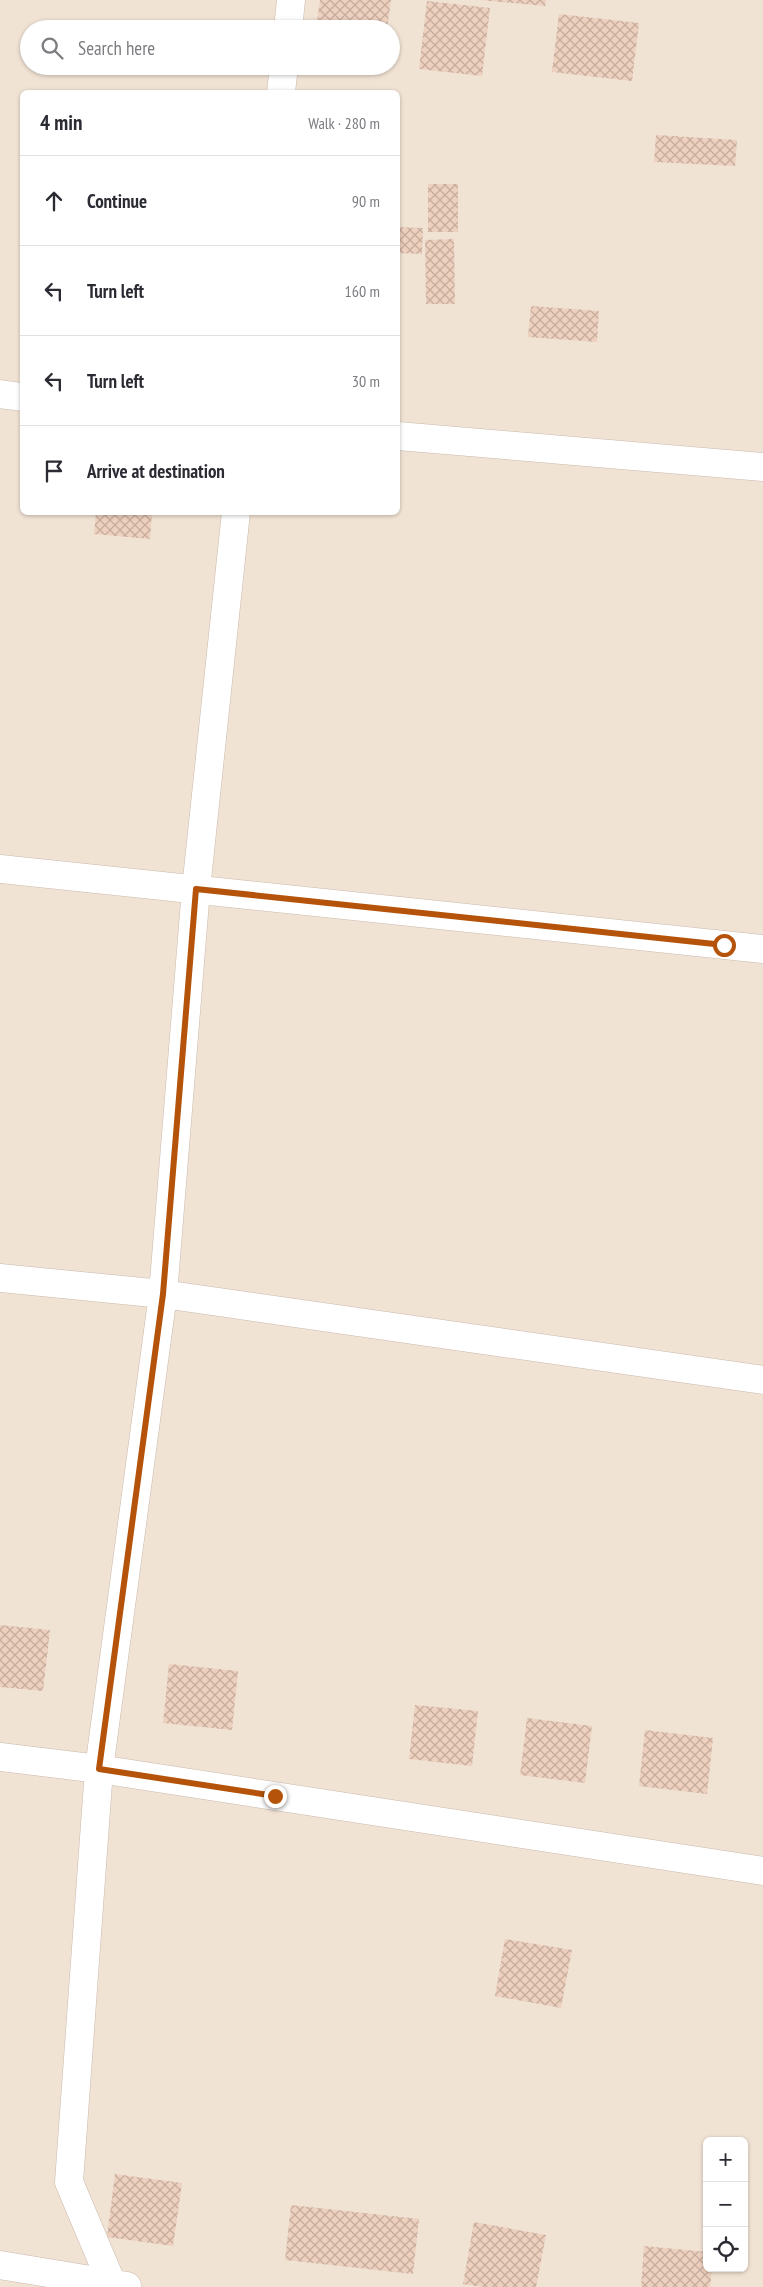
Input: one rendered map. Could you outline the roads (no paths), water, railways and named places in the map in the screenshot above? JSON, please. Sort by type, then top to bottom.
[{"type":"street","points":[[289,20],[291,0]]},
{"type":"street","points":[[281,90],[283,75]]},
{"type":"street","points":[[0,394],[20,397]]},
{"type":"street","points":[[400,436],[763,467]]},
{"type":"street","points":[[122,2285],[69,2182],[99,1769],[163,1294],[196,889],[236,515]]},
{"type":"street","points":[[0,869],[763,949]]},
{"type":"street","points":[[0,1278],[163,1294],[763,1380]]},
{"type":"street","points":[[0,1757],[99,1769],[763,1871]]},
{"type":"street","points":[[0,2265],[122,2285]]}]
